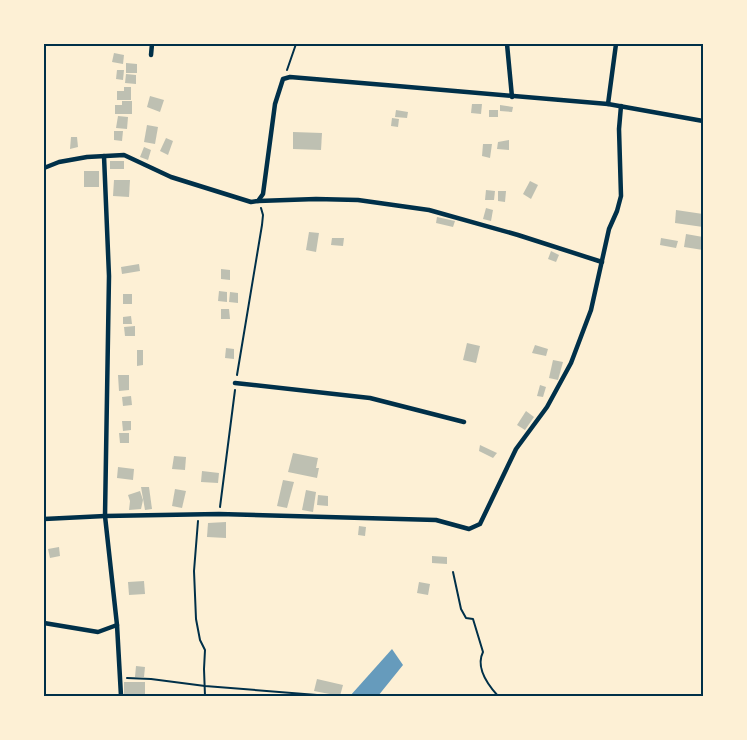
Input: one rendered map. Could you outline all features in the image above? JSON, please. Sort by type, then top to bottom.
[{"type":"street","points":[[151,55],[152,44]]},
{"type":"street","points":[[507,44],[512,96]]},
{"type":"street","points":[[608,104],[616,44]]},
{"type":"street","points":[[258,201],[263,194],[275,104],[283,79],[290,77],[608,104],[703,121]]},
{"type":"street","points":[[44,519],[219,514],[436,520],[469,529],[480,524],[516,450],[547,407],[571,363],[591,310],[609,229],[618,211],[620,196],[619,129],[621,106]]},
{"type":"street","points":[[44,168],[59,162],[87,157],[124,155],[172,177],[251,202],[316,199],[358,200],[429,210],[518,235],[602,262]]},
{"type":"street","points":[[104,156],[109,276],[105,516],[117,625],[121,696]]},
{"type":"street","points":[[236,383],[370,398],[464,422]]},
{"type":"street","points":[[44,624],[98,632],[117,625]]},
{"type":"path","points":[[283,79],[296,44]]},
{"type":"path","points":[[219,514],[236,383],[262,225],[263,215],[258,201]]},
{"type":"path","points":[[198,514],[194,571],[200,640],[205,650],[205,696]]},
{"type":"path","points":[[453,572],[460,608],[466,618],[472,619],[478,634],[483,652],[480,657],[480,665],[487,682],[498,696]]},
{"type":"path","points":[[120,678],[317,695]]},
{"type":"water","points":[[392,649],[403,665],[378,696],[350,696]]},
{"type":"building","points":[[114,53],[124,55],[123,64],[112,62]]},
{"type":"building","points":[[126,63],[137,64],[137,73],[126,73]]},
{"type":"building","points":[[117,70],[124,70],[123,80],[116,79]]},
{"type":"building","points":[[126,74],[136,75],[136,84],[125,83]]},
{"type":"building","points":[[124,87],[131,87],[131,100],[117,100],[117,91],[124,91]]},
{"type":"building","points":[[150,96],[164,100],[160,112],[147,107]]},
{"type":"building","points":[[122,101],[132,101],[132,114],[115,114],[115,105],[122,105]]},
{"type":"building","points":[[472,104],[482,104],[481,114],[471,113]]},
{"type":"building","points":[[500,105],[513,107],[512,112],[500,111]]},
{"type":"building","points":[[396,110],[408,112],[407,118],[395,117]]},
{"type":"building","points":[[489,110],[498,110],[498,117],[489,117]]},
{"type":"building","points":[[118,116],[128,117],[127,129],[116,128]]},
{"type":"building","points":[[392,118],[399,119],[398,127],[391,126]]},
{"type":"building","points":[[147,125],[158,127],[155,144],[144,142]]},
{"type":"building","points":[[114,131],[123,131],[122,141],[114,140]]},
{"type":"building","points":[[293,132],[322,133],[321,150],[293,149]]},
{"type":"building","points":[[71,137],[77,137],[78,147],[70,149]]},
{"type":"building","points":[[166,138],[173,141],[168,155],[160,151]]},
{"type":"building","points":[[509,140],[509,150],[497,149],[498,142]]},
{"type":"building","points":[[483,144],[492,144],[490,158],[482,156]]},
{"type":"building","points":[[144,147],[151,150],[148,160],[140,157]]},
{"type":"building","points":[[110,161],[124,161],[124,169],[110,169]]},
{"type":"building","points":[[84,171],[99,171],[99,187],[84,187]]},
{"type":"building","points":[[114,180],[130,180],[129,197],[113,196]]},
{"type":"building","points":[[530,181],[538,185],[531,199],[523,194]]},
{"type":"building","points":[[486,190],[495,191],[494,200],[485,200]]},
{"type":"building","points":[[498,191],[506,191],[505,202],[498,201]]},
{"type":"building","points":[[486,208],[493,210],[491,221],[483,219]]},
{"type":"building","points":[[676,210],[703,214],[703,227],[675,223]]},
{"type":"building","points":[[437,217],[455,221],[453,227],[436,223]]},
{"type":"building","points":[[309,232],[319,233],[316,252],[306,250]]},
{"type":"building","points":[[686,234],[703,237],[703,250],[684,247]]},
{"type":"building","points":[[332,238],[344,238],[343,246],[331,245]]},
{"type":"building","points":[[661,238],[678,241],[676,248],[660,245]]},
{"type":"building","points":[[551,251],[559,255],[556,262],[548,259]]},
{"type":"building","points":[[139,264],[140,271],[122,274],[121,267]]},
{"type":"building","points":[[221,269],[230,270],[230,280],[221,279]]},
{"type":"building","points":[[219,291],[227,292],[227,302],[218,301]]},
{"type":"building","points":[[230,292],[238,293],[238,303],[229,302]]},
{"type":"building","points":[[123,294],[132,294],[132,304],[123,304]]},
{"type":"building","points":[[221,309],[229,309],[230,319],[221,319]]},
{"type":"building","points":[[131,316],[132,324],[123,324],[123,317]]},
{"type":"building","points":[[135,326],[135,336],[125,336],[124,327]]},
{"type":"building","points":[[467,343],[480,346],[476,363],[463,360]]},
{"type":"building","points":[[535,345],[548,349],[546,356],[532,353]]},
{"type":"building","points":[[226,348],[234,349],[234,359],[225,358]]},
{"type":"building","points":[[137,350],[143,350],[143,365],[137,366]]},
{"type":"building","points":[[553,360],[563,362],[558,380],[549,378]]},
{"type":"building","points":[[118,375],[129,375],[129,390],[119,391]]},
{"type":"building","points":[[540,385],[546,387],[543,397],[537,396]]},
{"type":"building","points":[[131,396],[132,405],[123,406],[122,397]]},
{"type":"building","points":[[526,411],[534,417],[525,430],[517,425]]},
{"type":"building","points":[[122,421],[131,421],[131,430],[123,431]]},
{"type":"building","points":[[119,433],[129,433],[129,443],[120,443]]},
{"type":"building","points":[[480,445],[497,453],[493,458],[479,451]]},
{"type":"building","points":[[293,453],[318,458],[317,478],[288,472]]},
{"type":"building","points":[[174,456],[186,457],[185,470],[172,469]]},
{"type":"building","points":[[118,467],[134,469],[133,480],[117,478]]},
{"type":"building","points":[[202,471],[219,473],[218,483],[201,482]]},
{"type":"building","points":[[283,480],[294,482],[287,508],[277,506]]},
{"type":"building","points":[[141,487],[149,487],[152,509],[145,510]]},
{"type":"building","points":[[175,489],[186,491],[182,508],[172,506]]},
{"type":"building","points":[[306,490],[316,492],[313,512],[302,510]]},
{"type":"building","points":[[140,491],[143,500],[141,509],[129,510],[130,501],[128,495]]},
{"type":"building","points":[[318,495],[328,496],[328,506],[317,505]]},
{"type":"building","points":[[226,522],[226,538],[207,537],[208,523]]},
{"type":"building","points":[[359,526],[366,527],[365,536],[358,535]]},
{"type":"building","points":[[59,547],[60,556],[50,558],[48,549]]},
{"type":"building","points":[[432,556],[447,557],[447,564],[432,563]]},
{"type":"building","points":[[144,581],[145,594],[129,595],[128,582]]},
{"type":"building","points":[[419,582],[430,584],[428,595],[417,593]]},
{"type":"building","points":[[136,666],[145,667],[144,677],[135,677]]},
{"type":"building","points":[[317,679],[343,685],[340,696],[314,691]]},
{"type":"building","points":[[124,682],[145,682],[145,696],[124,696]]}]
